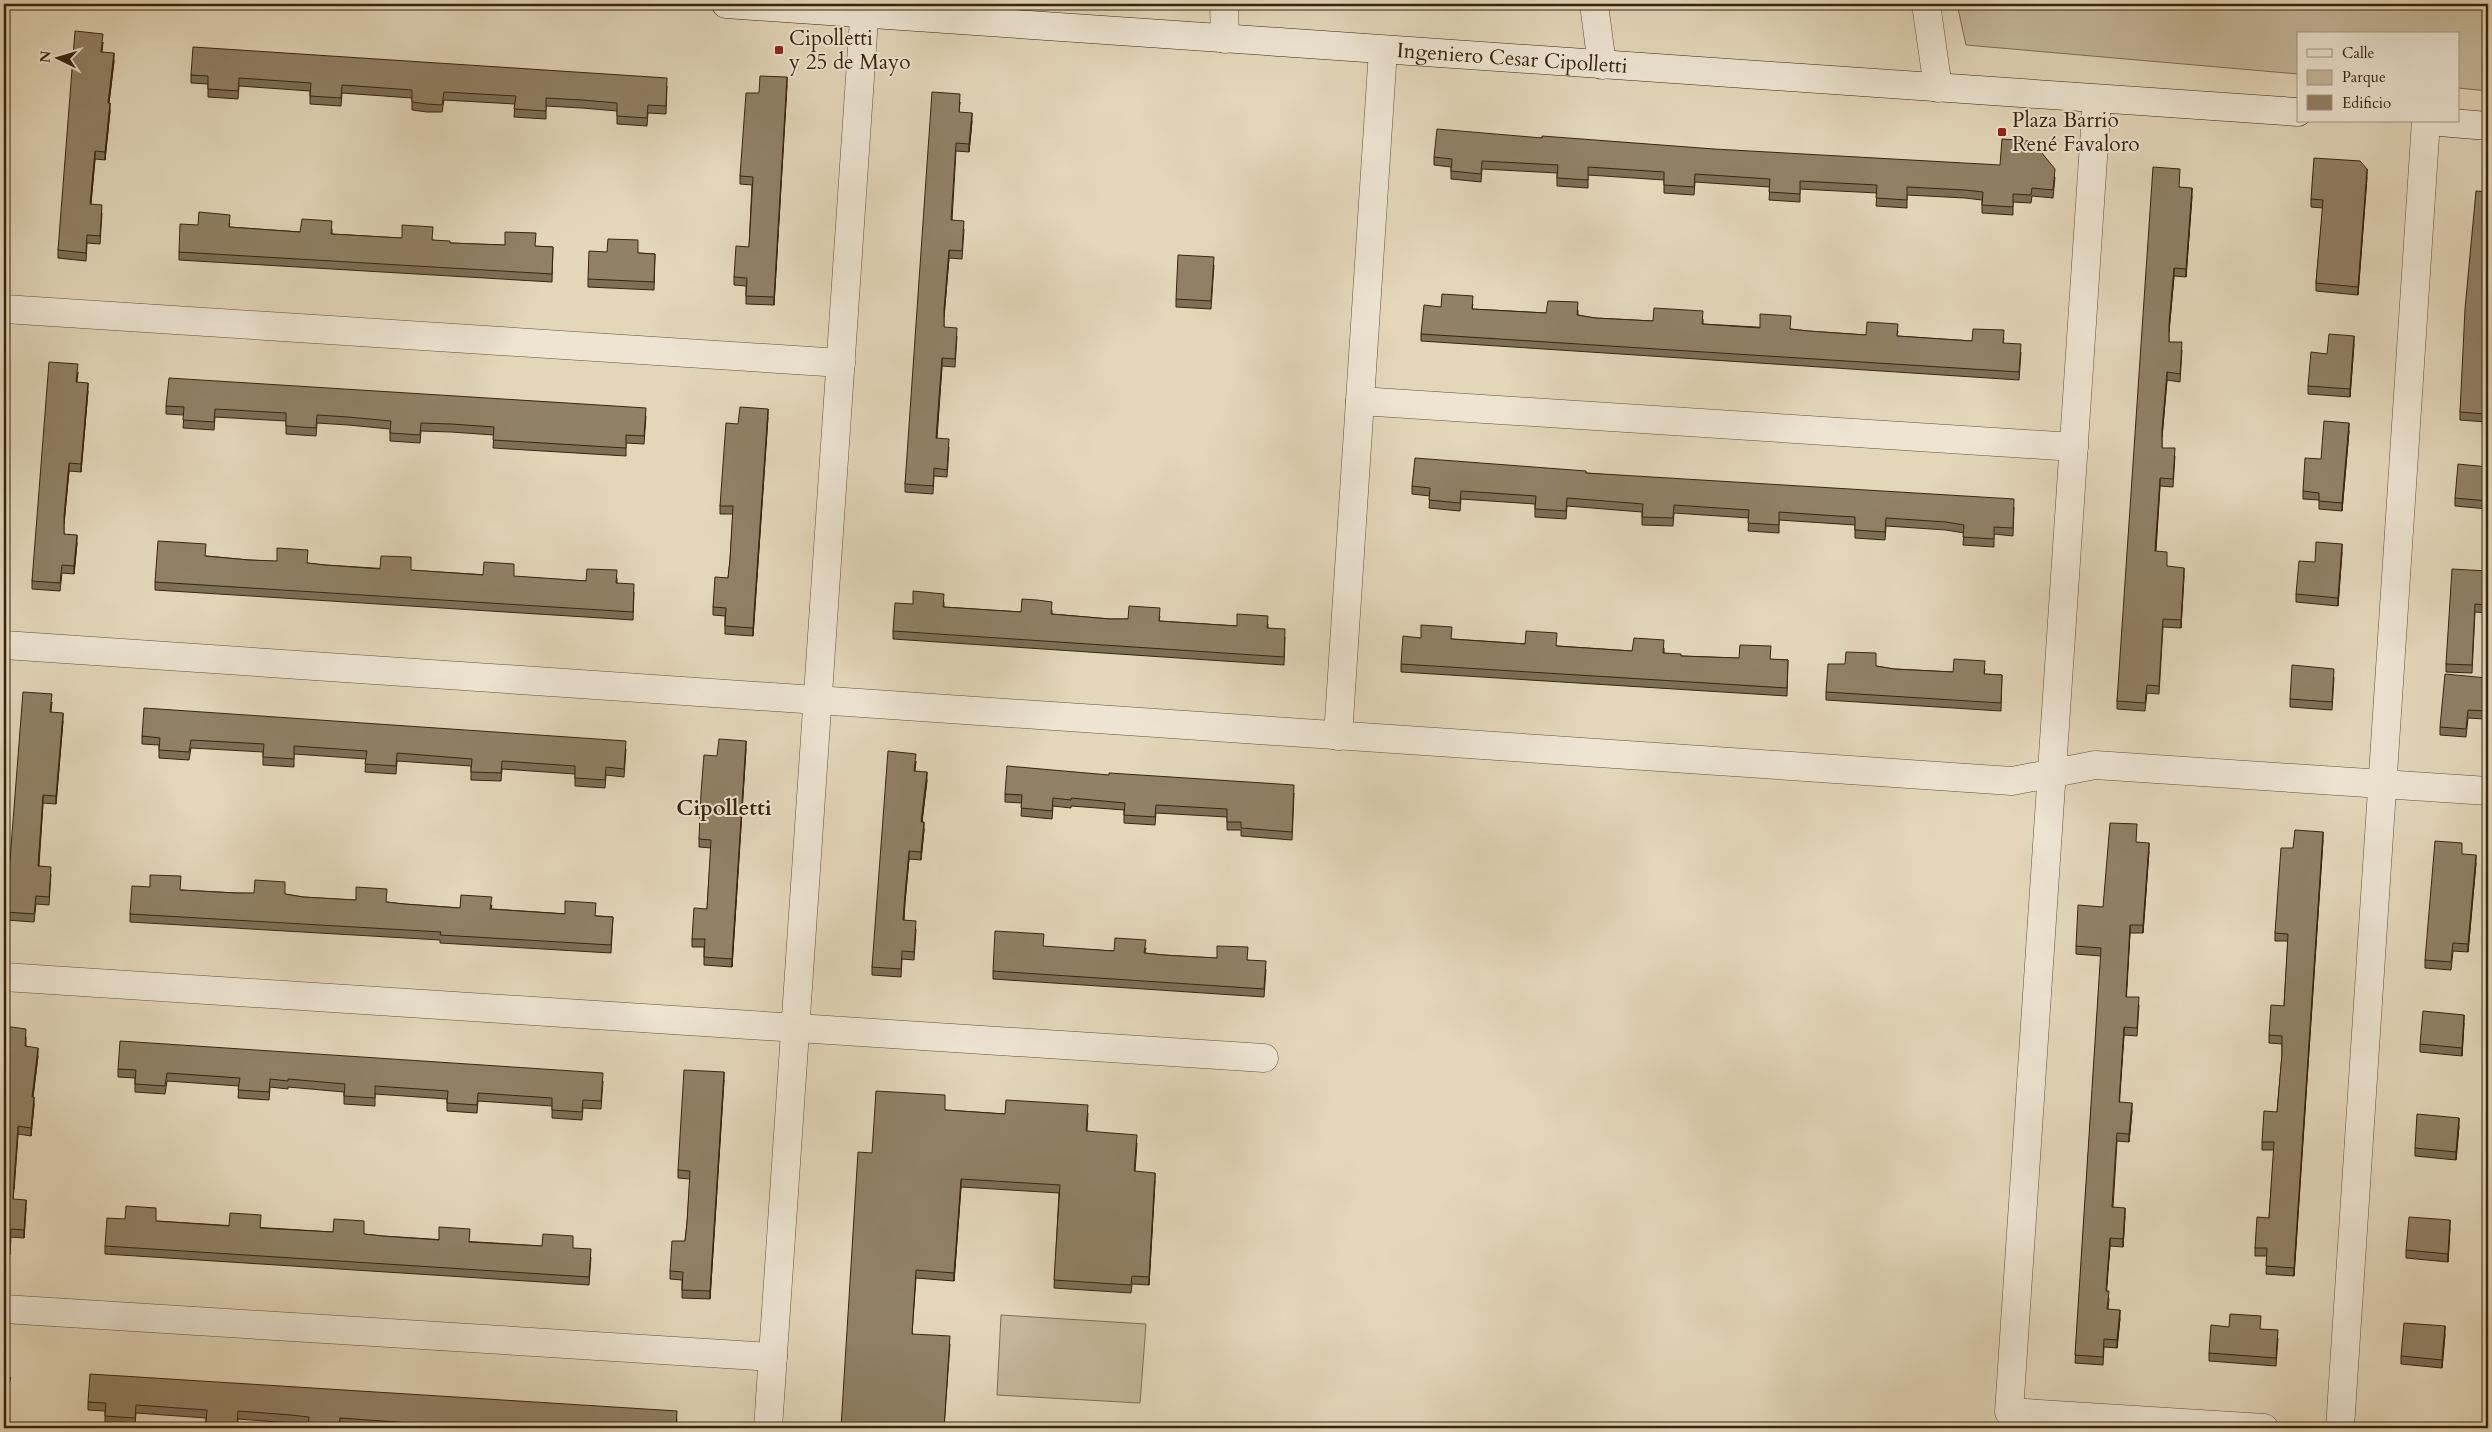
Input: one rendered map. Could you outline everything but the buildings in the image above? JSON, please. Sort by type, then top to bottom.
[{"type":"street","name":"Ingeniero Cesar Cipolletti","points":[[726,4],[865,9],[1383,50],[2297,112]]},
{"type":"street","points":[[1224,4],[1225,38]]},
{"type":"street","points":[[1594,4],[1602,65]]},
{"type":"street","points":[[1926,4],[1938,88]]},
{"type":"street","points":[[768,1428],[865,9]]},
{"type":"street","points":[[1338,736],[1383,50]]},
{"type":"street","points":[[2097,99],[2009,1412],[2264,1428]]},
{"type":"street","points":[[2340,1428],[2426,122]]},
{"type":"street","points":[[2438,122],[2488,126]]},
{"type":"street","points":[[4,310],[840,363]]},
{"type":"street","points":[[1360,401],[2074,447]]},
{"type":"street","points":[[4,645],[2012,781],[2095,765],[2488,791]]},
{"type":"street","points":[[4,977],[1264,1058]]},
{"type":"street","points":[[4,1309],[773,1356]]},
{"type":"green space","points":[[1957,4],[2488,4],[2488,91],[2460,88],[2460,32],[2297,32],[2297,74],[1966,45]]},
{"type":"green space","points":[[1001,1315],[1146,1324],[1140,1403],[997,1395]]},
{"type":"place","name":"Cipolletti y 25 de Mayo","points":[[779,50]]},
{"type":"place","name":"Plaza Barrio René Favaloro","points":[[2002,132]]},
{"type":"district","name":"Cipolletti","points":[[724,808]]}]
